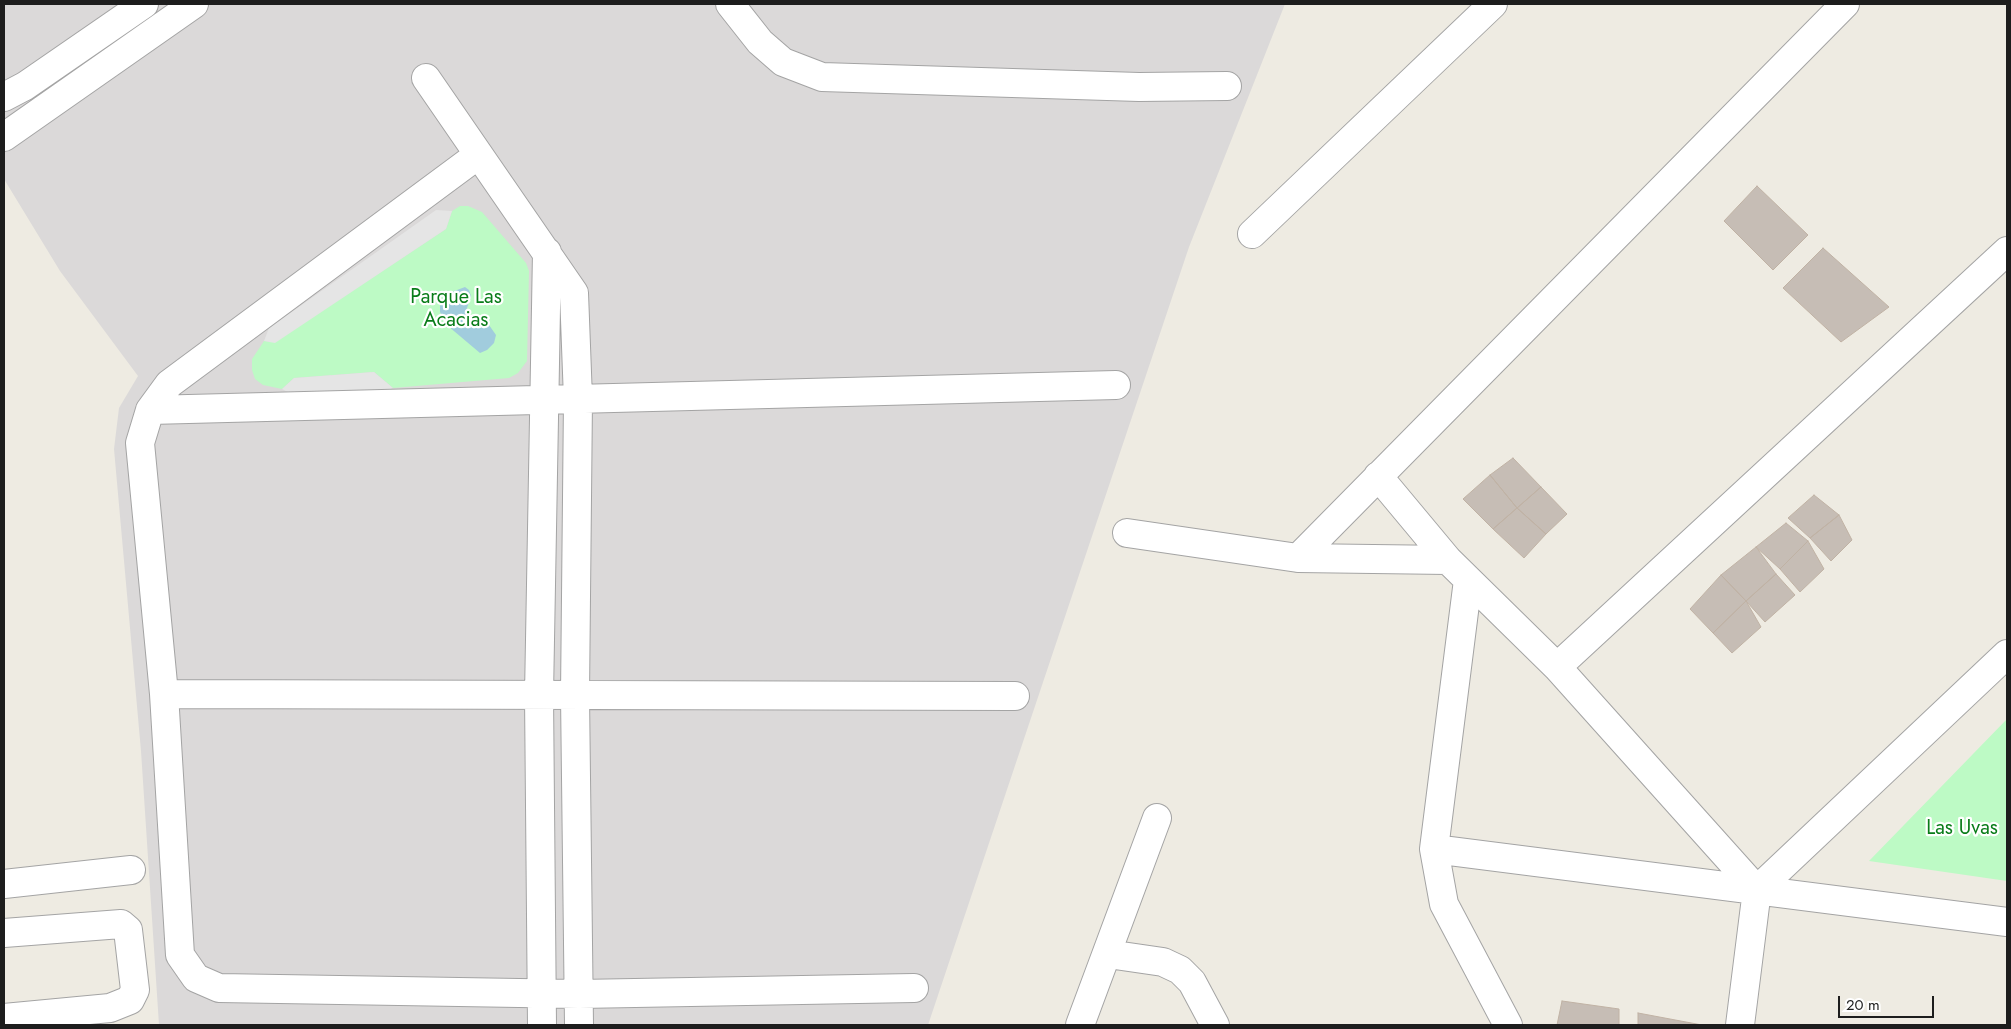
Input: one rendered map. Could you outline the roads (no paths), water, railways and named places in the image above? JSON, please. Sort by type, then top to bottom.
[{"type":"street","points":[[4,97],[25,86],[144,4]]},
{"type":"street","points":[[4,137],[194,4]]},
{"type":"street","points":[[730,4],[760,42],[783,62],[822,77],[1139,87],[1227,86]]},
{"type":"street","points":[[1252,234],[1493,4]]},
{"type":"street","points":[[1298,558],[1845,4]]},
{"type":"street","points":[[426,78],[574,292],[578,399],[575,695],[580,1025]]},
{"type":"street","points":[[478,155],[169,384],[150,410],[140,443],[164,694],[180,955],[196,978],[219,988],[579,994],[914,988]]},
{"type":"street","points":[[1557,667],[2007,251]]},
{"type":"street","points":[[542,1025],[538,695],[547,252]]},
{"type":"street","points":[[150,410],[544,398],[578,399],[1116,385]]},
{"type":"street","points":[[1378,476],[1448,560],[1557,667],[1756,890]]},
{"type":"street","points":[[1127,534],[1298,558],[1448,560]]},
{"type":"street","points":[[1468,580],[1434,849],[1444,904],[1508,1025]]},
{"type":"street","points":[[1740,1025],[1756,890],[2007,654]]},
{"type":"street","points":[[164,694],[1015,696]]},
{"type":"street","points":[[1080,1025],[1157,818]]},
{"type":"street","points":[[1434,849],[2007,922]]},
{"type":"street","points":[[4,884],[131,870]]},
{"type":"street","points":[[4,932],[121,924],[128,930],[135,990],[130,1000],[110,1008],[4,1018]]},
{"type":"street","points":[[1108,954],[1163,962],[1180,970],[1192,982],[1215,1025]]},
{"type":"water","points":[[465,287],[469,290],[471,296],[466,311],[467,319],[489,325],[496,335],[494,343],[487,350],[480,353],[448,326],[440,312],[440,306],[449,293]]},
{"type":"park label","name":"Parque Las Acacias","points":[[456,310]]},
{"type":"park label","name":"Las Uvas","points":[[1962,829]]}]
